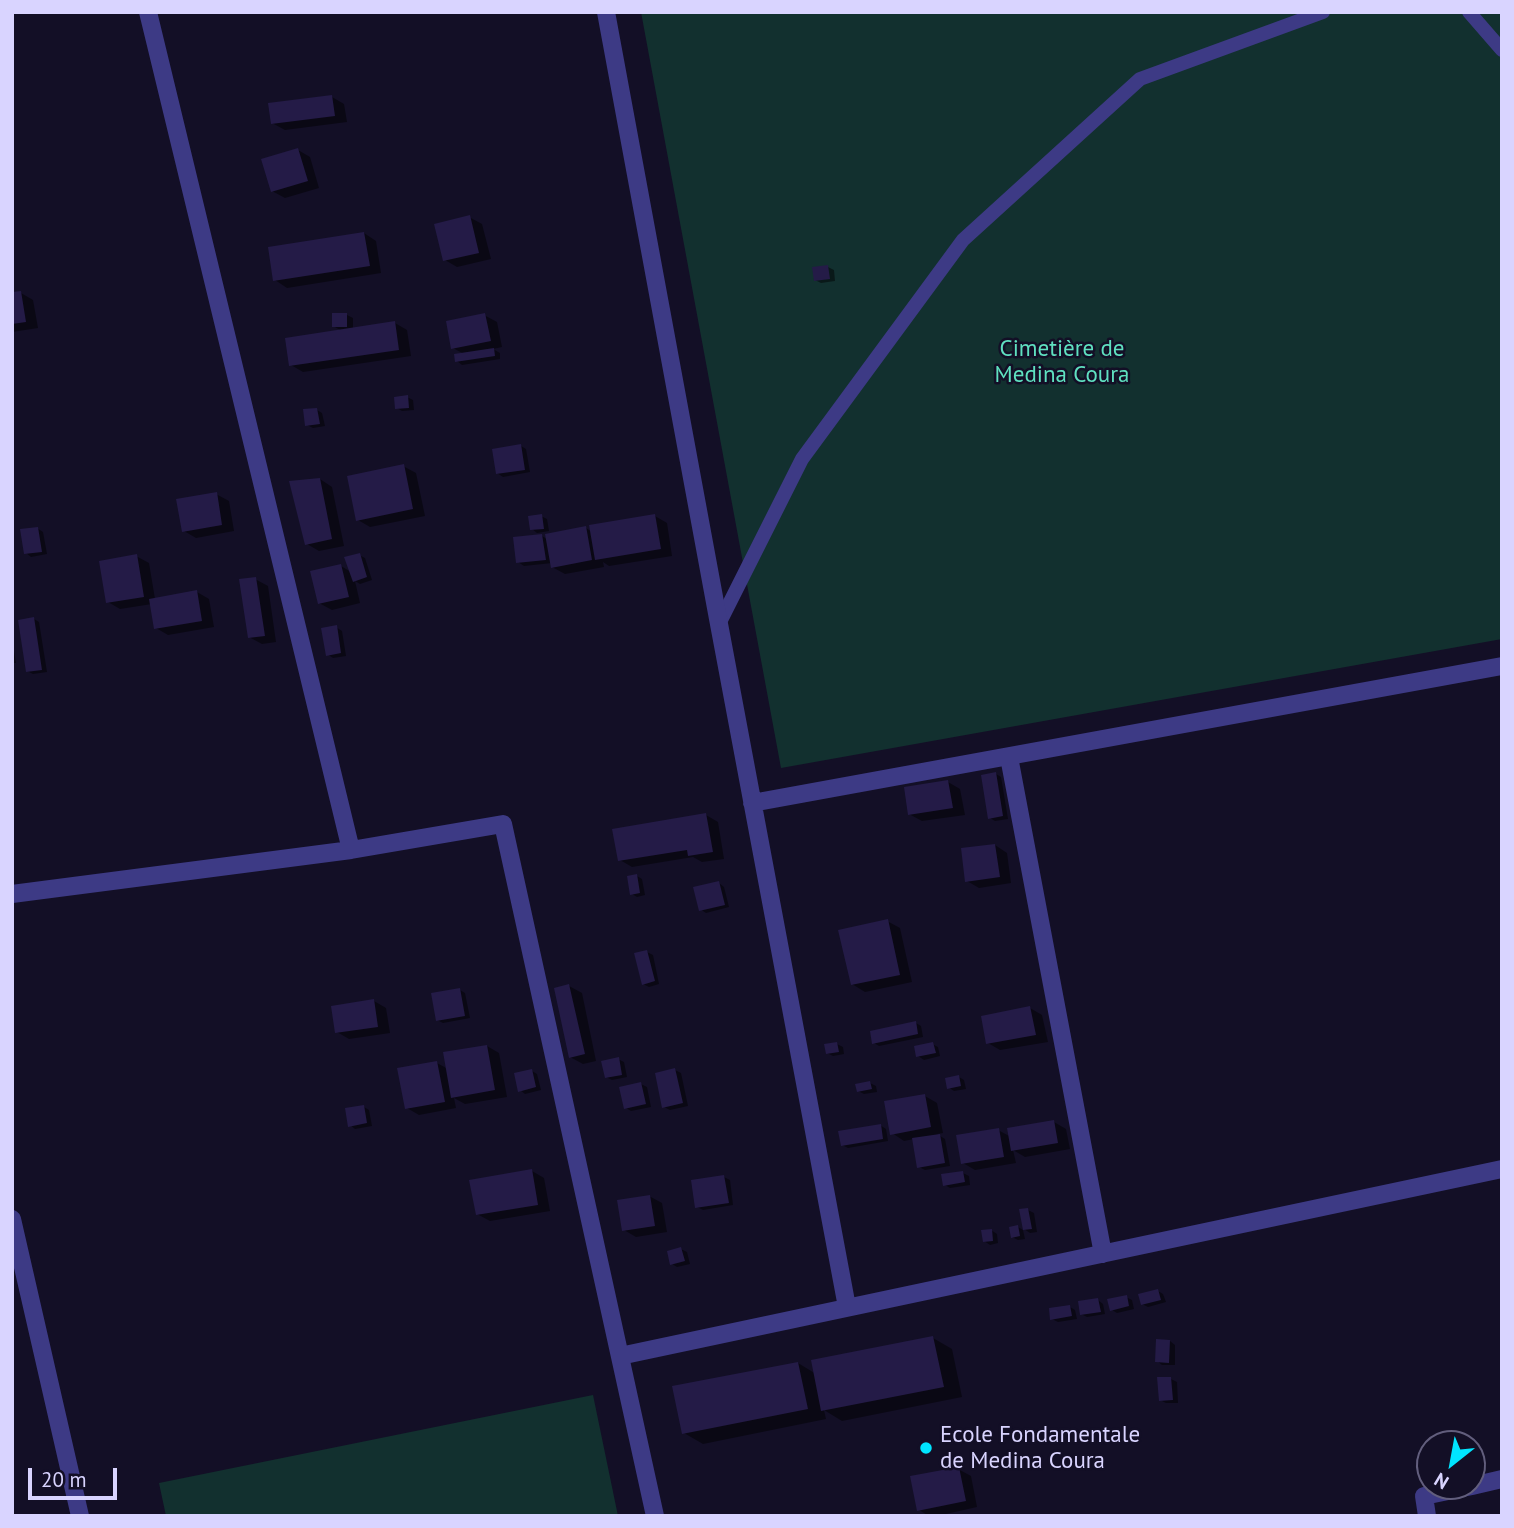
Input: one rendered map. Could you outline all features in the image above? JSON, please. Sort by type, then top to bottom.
[{"type":"street","points":[[148,12],[351,850]]},
{"type":"street","points":[[606,12],[847,1307]]},
{"type":"street","points":[[752,803],[1502,666]]},
{"type":"street","points":[[1009,757],[1103,1254]]},
{"type":"street","points":[[12,894],[351,850],[503,824],[655,1516]]},
{"type":"street","points":[[620,1356],[1502,1169]]},
{"type":"street","points":[[12,1219],[80,1516]]},
{"type":"lane","points":[[719,624],[802,459],[963,240],[1140,79],[1324,12]]},
{"type":"lane","points":[[1469,12],[1502,50]]},
{"type":"green space","name":"Cimetière de Medina Coura","points":[[641,12],[1502,12],[1502,639],[781,768]]},
{"type":"green space","points":[[593,1395],[618,1516],[166,1516],[159,1483]]},
{"type":"building","points":[[332,95],[335,116],[271,124],[268,103]]},
{"type":"building","points":[[298,148],[308,181],[271,192],[261,159]]},
{"type":"building","points":[[470,215],[479,253],[443,261],[434,224]]},
{"type":"building","points":[[364,232],[370,266],[273,281],[268,247]]},
{"type":"building","points":[[828,265],[830,279],[814,281],[812,267]]},
{"type":"building","points":[[21,291],[26,322],[12,324],[12,292]]},
{"type":"building","points":[[332,313],[347,313],[347,327],[332,327]]},
{"type":"building","points":[[485,313],[491,341],[451,349],[446,321]]},
{"type":"building","points":[[395,321],[399,350],[289,366],[285,338]]},
{"type":"building","points":[[494,348],[495,356],[455,362],[454,354]]},
{"type":"building","points":[[408,395],[409,408],[395,409],[394,397]]},
{"type":"building","points":[[317,408],[320,424],[305,426],[303,409]]},
{"type":"building","points":[[521,444],[525,470],[496,474],[492,449]]},
{"type":"building","points":[[404,464],[413,509],[356,521],[347,476]]},
{"type":"building","points":[[320,478],[332,539],[305,545],[289,481]]},
{"type":"building","points":[[217,492],[222,525],[182,532],[176,499]]},
{"type":"building","points":[[542,514],[544,529],[530,530],[528,516]]},
{"type":"building","points":[[655,514],[661,549],[595,560],[589,525]]},
{"type":"building","points":[[586,526],[592,560],[551,568],[545,534]]},
{"type":"building","points":[[38,527],[42,552],[24,554],[20,529]]},
{"type":"building","points":[[542,534],[546,560],[516,563],[513,537]]},
{"type":"building","points":[[360,553],[367,577],[353,582],[344,557]]},
{"type":"building","points":[[137,554],[144,597],[106,603],[99,561]]},
{"type":"building","points":[[341,564],[349,597],[318,604],[310,571]]},
{"type":"building","points":[[256,577],[265,636],[248,638],[239,579]]},
{"type":"building","points":[[197,590],[202,621],[154,629],[149,599]]},
{"type":"building","points":[[34,617],[42,670],[26,672],[18,620]]},
{"type":"building","points":[[337,625],[341,653],[326,656],[321,628]]},
{"type":"building","points":[[996,772],[1003,816],[988,819],[981,775]]},
{"type":"building","points":[[948,780],[953,808],[908,815],[904,787]]},
{"type":"building","points":[[706,813],[713,852],[688,856],[687,850],[618,861],[612,829]]},
{"type":"building","points":[[995,844],[1000,877],[965,882],[961,848]]},
{"type":"building","points":[[637,874],[640,893],[630,895],[627,876]]},
{"type":"building","points":[[719,881],[725,905],[699,911],[693,887]]},
{"type":"building","points":[[888,919],[900,975],[851,985],[838,930]]},
{"type":"building","points":[[647,950],[655,981],[642,985],[634,953]]},
{"type":"building","points":[[569,984],[585,1054],[569,1058],[554,988]]},
{"type":"building","points":[[460,988],[465,1016],[436,1021],[431,993]]},
{"type":"building","points":[[374,999],[378,1027],[335,1033],[331,1006]]},
{"type":"building","points":[[1030,1006],[1036,1035],[986,1044],[981,1016]]},
{"type":"building","points":[[916,1021],[918,1034],[872,1044],[870,1031]]},
{"type":"building","points":[[837,1042],[839,1052],[826,1054],[824,1044]]},
{"type":"building","points":[[933,1042],[936,1053],[916,1057],[914,1046]]},
{"type":"building","points":[[487,1045],[495,1090],[451,1098],[443,1052]]},
{"type":"building","points":[[619,1057],[622,1075],[605,1078],[601,1061]]},
{"type":"building","points":[[437,1061],[445,1102],[405,1109],[397,1068]]},
{"type":"building","points":[[675,1068],[683,1103],[662,1108],[655,1073]]},
{"type":"building","points":[[532,1069],[536,1087],[518,1092],[514,1073]]},
{"type":"building","points":[[959,1075],[961,1086],[947,1089],[945,1078]]},
{"type":"building","points":[[870,1081],[872,1089],[857,1092],[855,1084]]},
{"type":"building","points":[[641,1082],[646,1104],[624,1109],[619,1087]]},
{"type":"building","points":[[925,1094],[931,1127],[890,1135],[884,1101]]},
{"type":"building","points":[[364,1105],[367,1123],[348,1127],[345,1108]]},
{"type":"building","points":[[1054,1120],[1058,1143],[1011,1151],[1007,1128]]},
{"type":"building","points":[[881,1124],[883,1139],[841,1146],[838,1131]]},
{"type":"building","points":[[999,1128],[1004,1157],[961,1164],[956,1135]]},
{"type":"building","points":[[940,1134],[945,1163],[917,1168],[912,1138]]},
{"type":"building","points":[[532,1169],[538,1205],[476,1215],[469,1180]]},
{"type":"building","points":[[963,1171],[965,1182],[943,1186],[941,1174]]},
{"type":"building","points":[[724,1175],[729,1203],[695,1208],[691,1180]]},
{"type":"building","points":[[650,1195],[655,1226],[622,1231],[617,1200]]},
{"type":"building","points":[[1028,1208],[1032,1229],[1023,1230],[1019,1209]]},
{"type":"building","points":[[1018,1225],[1020,1236],[1011,1238],[1009,1227]]},
{"type":"building","points":[[992,1229],[993,1241],[983,1242],[981,1230]]},
{"type":"building","points":[[681,1247],[685,1261],[670,1265],[667,1251]]},
{"type":"building","points":[[1158,1289],[1161,1300],[1141,1305],[1138,1294]]},
{"type":"building","points":[[1127,1295],[1129,1306],[1110,1311],[1107,1299]]},
{"type":"building","points":[[1098,1298],[1101,1312],[1080,1315],[1078,1301]]},
{"type":"building","points":[[1070,1305],[1072,1316],[1050,1320],[1049,1308]]},
{"type":"building","points":[[933,1336],[944,1387],[821,1411],[811,1360]]},
{"type":"building","points":[[1156,1339],[1170,1340],[1169,1363],[1155,1362]]},
{"type":"building","points":[[798,1362],[808,1409],[682,1434],[672,1386]]},
{"type":"building","points":[[1157,1377],[1171,1377],[1173,1400],[1159,1401]]},
{"type":"building","points":[[959,1467],[966,1501],[917,1511],[910,1476]]},
{"type":"place","name":"Ecole Fondamentale de Medina Coura","points":[[926,1448]]}]
